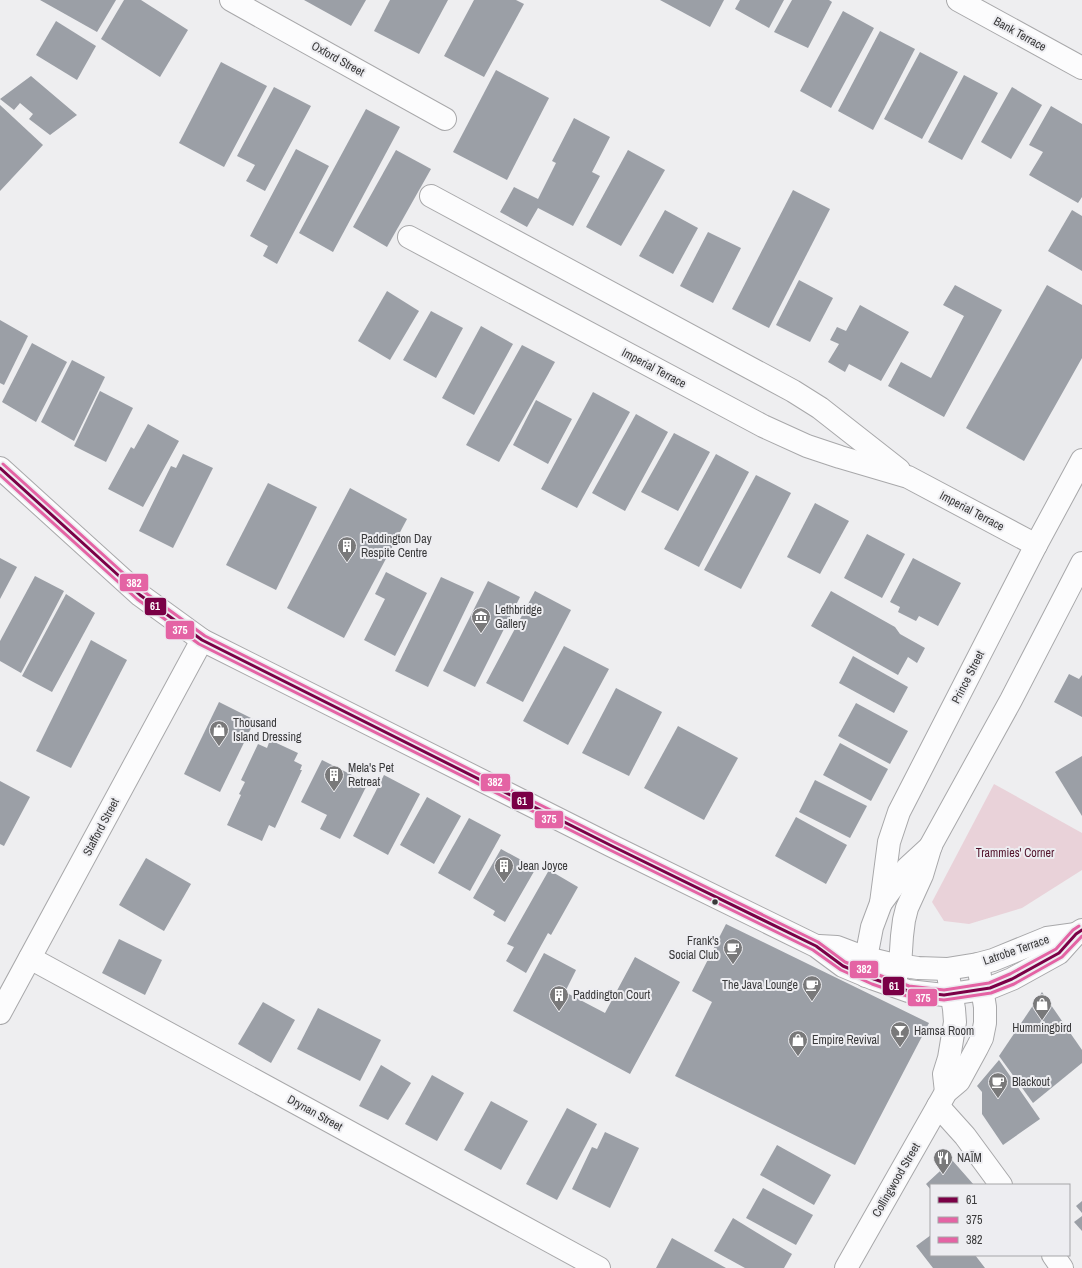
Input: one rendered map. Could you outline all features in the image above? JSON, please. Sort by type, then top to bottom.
[{"type":"street","name":"Oxford Street","points":[[231,0],[445,119]]},
{"type":"street","name":"Bank Terrace","points":[[958,0],[1082,68]]},
{"type":"street","name":"Imperial Terrace","points":[[431,196],[793,390],[820,408],[908,477],[1036,545]]},
{"type":"street","name":"Imperial Terrace","points":[[409,237],[763,426],[807,446],[908,477]]},
{"type":"street","name":"Prince Street","points":[[882,903],[889,842],[899,812],[1036,545],[1082,460]]},
{"type":"street","name":"Latrobe Terrace","points":[[0,468],[140,595],[202,640],[619,850],[816,946],[837,947],[892,986],[918,993],[944,995],[990,988],[1059,953],[1079,932]]},
{"type":"street","name":"Prince Street","points":[[892,986],[900,966],[904,920],[907,908],[922,875],[932,845],[1011,700],[1082,563]]},
{"type":"street","name":"Stafford Street","points":[[0,1014],[202,640]]},
{"type":"street","name":"Prince Street","points":[[866,967],[872,927],[882,903],[907,868],[932,845]]},
{"type":"street","name":"Latrobe Terrace","points":[[866,967],[900,966],[947,969],[978,964],[994,960],[1047,938],[1079,932]]},
{"type":"street","name":"Drynan Street","points":[[30,958],[599,1268]]},
{"type":"street","name":"Collingwood Street","points":[[846,1268],[942,1099],[959,1081],[982,1038],[985,1023],[978,964]]},
{"type":"street","points":[[947,969],[952,994],[955,1022],[949,1058],[944,1074],[942,1099],[965,1136],[1000,1184]]},
{"type":"street","points":[[1053,1256],[1062,1268]]},
{"type":"green space","name":"Trammies' Corner","points":[[994,784],[1082,833],[1082,870],[1022,908],[969,924],[944,921],[932,902]]},
{"type":"building","points":[[40,0],[116,0],[97,32]]},
{"type":"building","points":[[124,0],[141,0],[188,30],[160,77],[101,39]]},
{"type":"building","points":[[304,0],[366,0],[351,26]]},
{"type":"building","points":[[390,0],[448,0],[419,54],[374,31]]},
{"type":"building","points":[[474,0],[516,0],[524,4],[484,77],[444,56]]},
{"type":"building","points":[[660,0],[724,0],[710,27]]},
{"type":"building","points":[[740,0],[784,0],[769,28],[735,9]]},
{"type":"building","points":[[792,0],[829,0],[832,2],[808,48],[774,32]]},
{"type":"building","points":[[843,11],[874,28],[831,108],[800,91]]},
{"type":"building","points":[[56,21],[96,46],[77,80],[36,55]]},
{"type":"building","points":[[880,31],[915,49],[873,130],[838,111]]},
{"type":"building","points":[[920,52],[958,72],[922,139],[884,119]]},
{"type":"building","points":[[221,62],[267,86],[224,167],[179,143]]},
{"type":"building","points":[[496,70],[549,98],[507,180],[453,152]]},
{"type":"building","points":[[964,75],[998,93],[962,160],[928,142]]},
{"type":"building","points":[[31,76],[77,115],[50,135],[29,119],[33,114],[20,103],[14,110],[0,99]]},
{"type":"building","points":[[274,87],[311,106],[265,191],[246,181],[255,165],[237,156]]},
{"type":"building","points":[[1012,87],[1042,105],[1011,159],[981,142]]},
{"type":"building","points":[[0,105],[43,145],[0,191]]},
{"type":"building","points":[[1051,106],[1082,124],[1082,197],[1078,203],[1029,175],[1043,152],[1029,145]]},
{"type":"building","points":[[366,109],[400,127],[333,252],[299,233]]},
{"type":"building","points":[[574,118],[610,137],[592,172],[600,176],[573,226],[538,208],[527,227],[500,212],[514,187],[538,199],[556,163],[552,161]]},
{"type":"building","points":[[296,149],[329,166],[277,264],[263,256],[268,246],[250,236]]},
{"type":"building","points":[[396,150],[431,169],[387,247],[353,227]]},
{"type":"building","points":[[628,150],[665,170],[621,246],[586,227]]},
{"type":"building","points":[[793,190],[830,209],[769,328],[732,309]]},
{"type":"building","points":[[665,210],[698,228],[673,274],[639,256]]},
{"type":"building","points":[[1072,210],[1082,216],[1082,271],[1048,251]]},
{"type":"building","points":[[708,232],[741,248],[713,303],[680,286]]},
{"type":"building","points":[[799,280],[833,298],[810,342],[776,325]]},
{"type":"building","points":[[955,285],[1002,310],[944,417],[888,386],[901,362],[931,378],[964,316],[943,305]]},
{"type":"building","points":[[1047,285],[1082,305],[1082,358],[1024,461],[966,428]]},
{"type":"building","points":[[387,291],[419,311],[390,360],[358,341]]},
{"type":"building","points":[[860,305],[909,332],[881,381],[849,364],[845,372],[828,362],[839,344],[830,340],[837,327],[846,331]]},
{"type":"building","points":[[431,311],[463,328],[436,378],[403,360]]},
{"type":"building","points":[[0,320],[28,336],[4,385],[0,383]]},
{"type":"building","points":[[481,326],[513,344],[474,415],[442,398]]},
{"type":"building","points":[[32,343],[67,362],[36,422],[2,402]]},
{"type":"building","points":[[522,345],[555,362],[499,462],[466,445]]},
{"type":"building","points":[[72,360],[105,377],[74,441],[41,422]]},
{"type":"building","points":[[100,391],[133,408],[106,462],[74,446]]},
{"type":"building","points":[[593,392],[630,412],[577,508],[541,489]]},
{"type":"building","points":[[536,400],[572,419],[548,464],[513,445]]},
{"type":"building","points":[[636,414],[668,432],[625,511],[592,493]]},
{"type":"building","points":[[148,424],[179,441],[143,507],[108,489],[131,447],[134,449]]},
{"type":"building","points":[[674,433],[710,452],[678,511],[641,492]]},
{"type":"building","points":[[183,454],[213,468],[173,548],[139,531],[171,466],[176,468]]},
{"type":"building","points":[[716,454],[749,472],[699,567],[664,549]]},
{"type":"building","points":[[756,475],[791,493],[741,589],[704,570]]},
{"type":"building","points":[[268,483],[317,507],[276,590],[226,565]]},
{"type":"building","name":"Paddington Day Respite Centre","points":[[350,488],[407,519],[344,638],[287,608]]},
{"type":"building","points":[[815,503],[849,521],[820,574],[787,557]]},
{"type":"building","points":[[867,534],[905,554],[882,598],[844,578]]},
{"type":"building","points":[[0,558],[17,567],[0,599]]},
{"type":"building","points":[[913,558],[961,583],[938,626],[919,616],[916,621],[898,612],[900,607],[890,602]]},
{"type":"building","points":[[386,572],[427,593],[395,656],[364,640],[385,599],[375,594]]},
{"type":"building","points":[[35,576],[64,591],[21,673],[0,661],[0,641]]},
{"type":"building","points":[[441,577],[474,592],[428,687],[395,671]]},
{"type":"building","name":"Lethbridge Gallery","points":[[488,581],[520,597],[475,687],[443,671]]},
{"type":"building","points":[[535,591],[571,610],[523,702],[486,683]]},
{"type":"building","points":[[831,591],[895,627],[900,634],[925,648],[917,663],[908,657],[898,675],[811,626]]},
{"type":"building","points":[[66,594],[95,613],[52,692],[22,676]]},
{"type":"building","points":[[91,640],[127,660],[71,768],[36,751]]},
{"type":"building","points":[[564,646],[609,669],[568,745],[523,721]]},
{"type":"building","points":[[853,656],[908,687],[894,713],[839,683]]},
{"type":"building","points":[[1069,674],[1079,679],[1082,675],[1082,717],[1054,702]]},
{"type":"building","points":[[616,688],[662,712],[629,776],[582,753]]},
{"type":"building","name":"Thousand Island Dressing","points":[[219,702],[255,720],[220,792],[184,774]]},
{"type":"building","points":[[856,703],[908,731],[890,764],[838,736]]},
{"type":"building","points":[[678,726],[738,758],[704,820],[644,788]]},
{"type":"building","points":[[270,740],[298,753],[294,761],[302,765],[300,770],[302,770],[275,828],[269,825],[262,841],[227,825],[241,795],[239,794],[245,782],[241,780],[258,744],[267,748]]},
{"type":"building","points":[[840,743],[888,769],[871,801],[823,775]]},
{"type":"building","points":[[1082,756],[1082,816],[1055,772]]},
{"type":"building","name":"Mela's Pet Retreat","points":[[322,760],[368,783],[340,839],[320,829],[327,815],[301,802]]},
{"type":"building","points":[[384,775],[420,794],[388,855],[353,836]]},
{"type":"building","points":[[815,780],[867,806],[850,838],[799,812]]},
{"type":"building","points":[[0,781],[30,797],[4,846],[0,844]]},
{"type":"building","points":[[427,797],[461,816],[434,864],[400,845]]},
{"type":"building","points":[[796,817],[847,845],[826,884],[775,856]]},
{"type":"building","points":[[469,818],[501,835],[470,891],[438,873]]},
{"type":"building","name":"Jean Joyce","points":[[501,849],[536,868],[505,922],[493,915],[495,911],[473,898]]},
{"type":"building","points":[[146,858],[191,884],[164,931],[119,905]]},
{"type":"building","points":[[549,870],[578,887],[551,935],[548,933],[526,973],[506,961],[514,947],[507,944]]},
{"type":"building","name":"Empire Revival","points":[[726,924],[929,1023],[855,1165],[675,1076],[712,1002],[692,991]]},
{"type":"building","points":[[119,939],[162,960],[145,995],[102,973]]},
{"type":"building","name":"Paddington Court","points":[[544,953],[576,970],[565,992],[605,1013],[635,957],[680,982],[630,1074],[513,1011]]},
{"type":"building","name":"Hummingbird","points":[[1042,992],[1082,1050],[1082,1063],[1033,1103],[999,1056]]},
{"type":"building","points":[[263,1002],[295,1020],[271,1063],[238,1044]]},
{"type":"building","points":[[318,1008],[381,1040],[360,1081],[297,1049]]},
{"type":"building","points":[[999,1060],[1040,1119],[1003,1145],[982,1114],[982,1092],[977,1086]]},
{"type":"building","points":[[381,1065],[411,1083],[388,1120],[359,1106]]},
{"type":"building","points":[[432,1075],[464,1093],[437,1141],[405,1124]]},
{"type":"building","points":[[491,1101],[528,1121],[501,1170],[464,1150]]},
{"type":"building","points":[[567,1108],[597,1124],[557,1200],[526,1184]]},
{"type":"building","points":[[605,1132],[639,1148],[610,1208],[572,1189],[592,1147],[597,1149]]},
{"type":"building","points":[[777,1145],[831,1175],[814,1205],[760,1175]]},
{"type":"building","points":[[952,1160],[973,1184],[930,1184],[930,1189],[926,1184]]},
{"type":"building","points":[[763,1188],[813,1215],[796,1245],[746,1218]]},
{"type":"building","points":[[1082,1201],[1082,1213],[1076,1206]]},
{"type":"building","points":[[1082,1216],[1082,1231],[1074,1222]]},
{"type":"building","points":[[733,1218],[792,1254],[784,1268],[745,1268],[714,1251]]},
{"type":"building","points":[[930,1236],[930,1256],[976,1256],[985,1268],[933,1268],[916,1246]]},
{"type":"building","points":[[672,1238],[726,1268],[656,1268]]},
{"type":"transit line","name":"382","points":[[3,464],[143,591],[205,636],[614,842],[818,942],[845,962],[909,986],[944,990],[989,983],[1010,974],[1056,949],[1073,930],[1079,926]]},
{"type":"transit line","name":"61","points":[[0,468],[140,595],[202,640],[612,846],[816,946],[843,966],[908,991],[944,995],[990,988],[1012,979],[1059,953],[1076,934],[1082,930]]},
{"type":"transit line","name":"375","points":[[0,475],[137,599],[199,644],[813,950],[841,970],[872,984],[907,996],[944,1000],[991,993],[1014,984],[1062,957],[1082,936]]},
{"type":"place","name":"Paddington Day Respite Centre","points":[[347,563]]},
{"type":"place","name":"Lethbridge Gallery","points":[[481,634]]},
{"type":"place","name":"Thousand Island Dressing","points":[[219,747]]},
{"type":"place","name":"Mela's Pet Retreat","points":[[334,792]]},
{"type":"place","name":"Jean Joyce","points":[[504,883]]},
{"type":"place","name":"Frank's Social Club","points":[[733,965]]},
{"type":"place","name":"The Java Lounge","points":[[812,1002]]},
{"type":"place","name":"Paddington Court","points":[[559,1012]]},
{"type":"place","name":"Hummingbird","points":[[1042,1021]]},
{"type":"place","name":"Hamsa Room","points":[[900,1048]]},
{"type":"place","name":"Empire Revival","points":[[798,1057]]},
{"type":"place","name":"Blackout","points":[[998,1099]]},
{"type":"place","name":"NAÏM","points":[[943,1175]]}]
